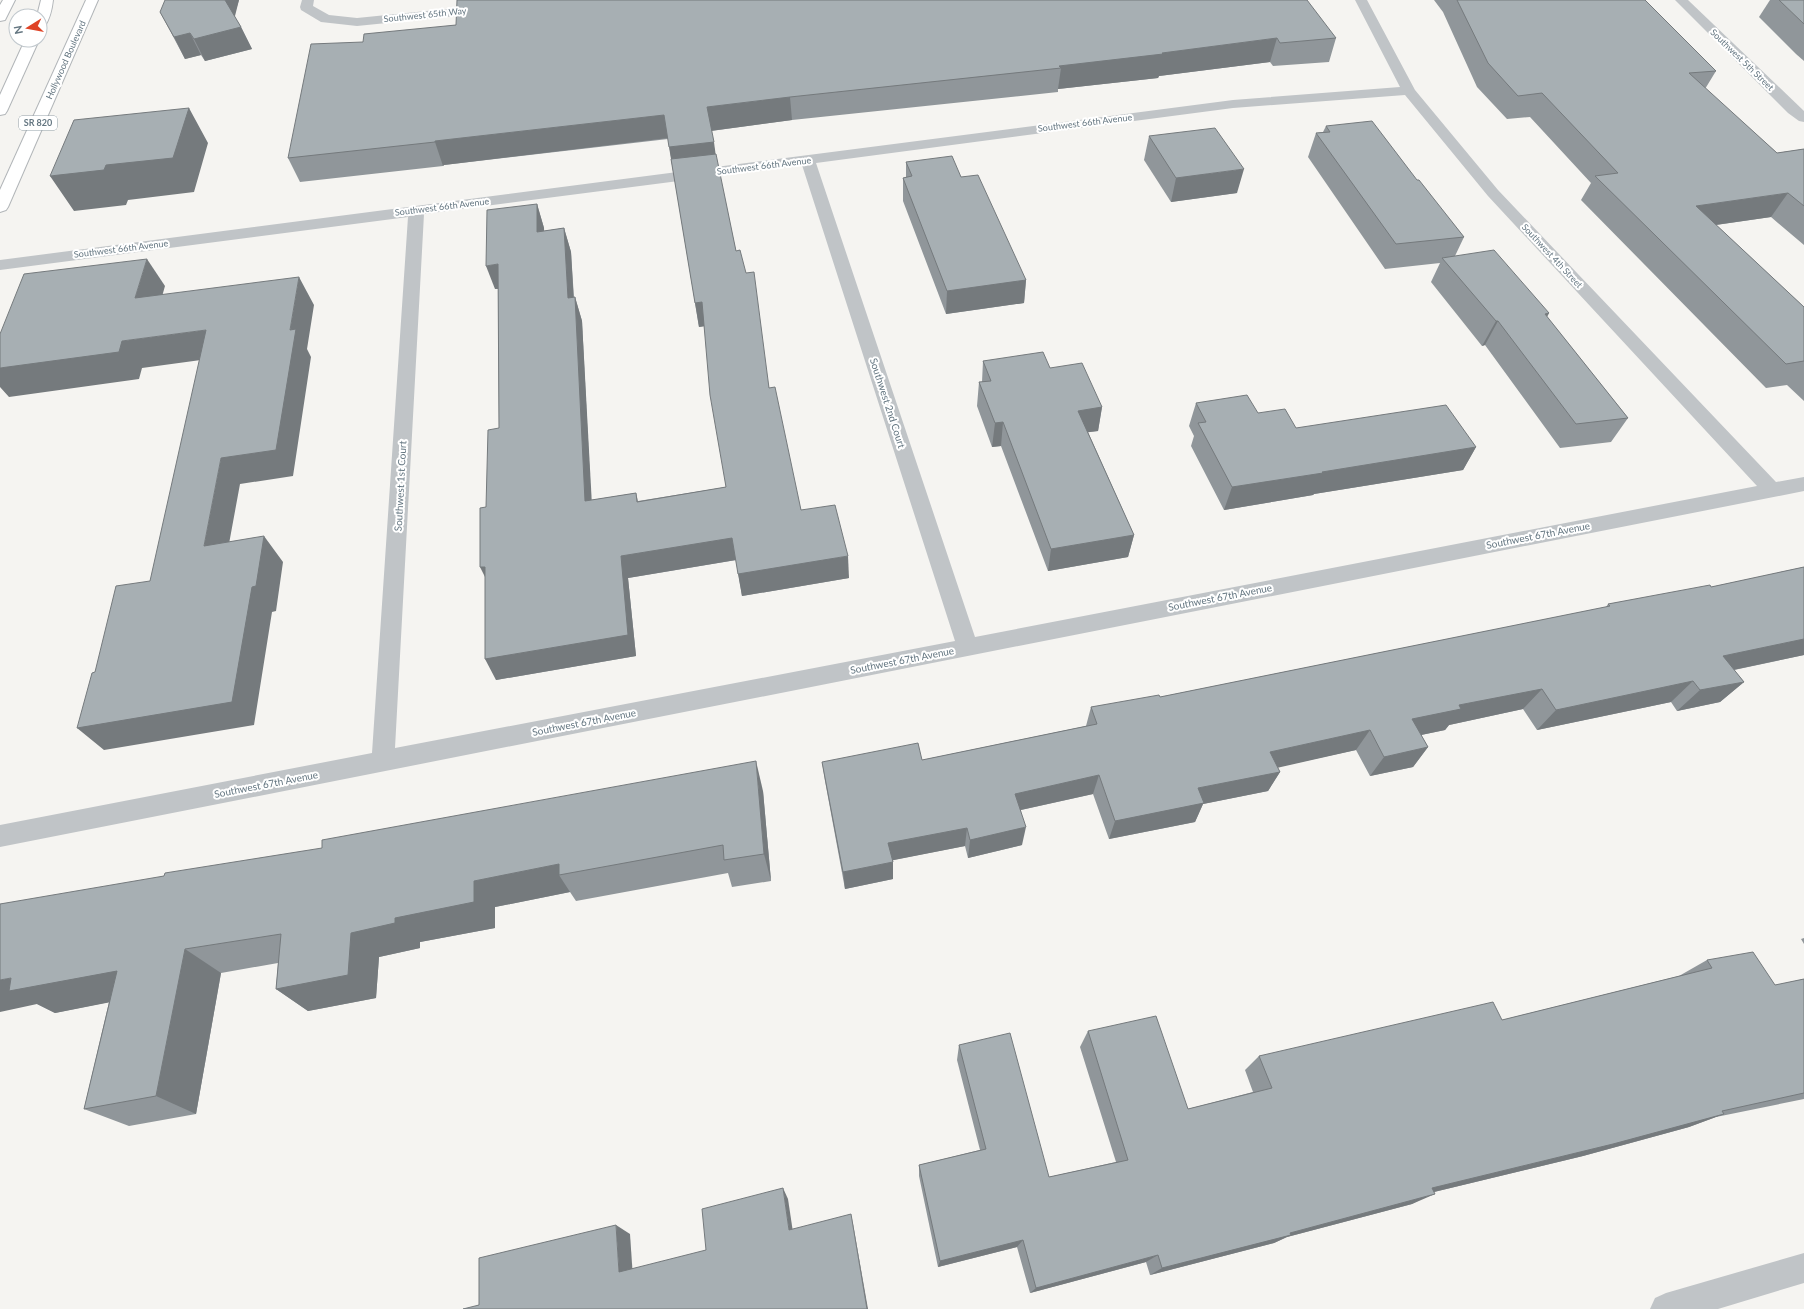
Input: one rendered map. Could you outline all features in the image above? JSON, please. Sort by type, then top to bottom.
[{"type":"highway","points":[[0,17],[9,0]]},
{"type":"highway","name":"Hollywood Boulevard","points":[[0,207],[92,0]]},
{"type":"highway","points":[[0,111],[28,48]]},
{"type":"street","name":"Southwest 65th Way","points":[[308,0],[306,7],[326,19],[357,22],[495,8]]},
{"type":"street","name":"Southwest 4th Street","points":[[1361,0],[1409,91],[1493,193],[1772,490]]},
{"type":"street","name":"Southwest 5th Street","points":[[1681,0],[1793,110],[1804,118]]},
{"type":"street","name":"Southwest 66th Avenue","points":[[0,265],[1233,104],[1409,91]]},
{"type":"street","name":"Southwest 2nd Court","points":[[808,160],[968,647]]},
{"type":"street","name":"Southwest 1st Court","points":[[383,761],[416,210]]},
{"type":"street","name":"Southwest 67th Avenue","points":[[0,836],[1804,484]]},
{"type":"street","points":[[1666,1309],[1804,1268]]},
{"type":"building","points":[[165,0],[225,0],[241,27],[194,39],[190,33],[174,37],[160,12]]},
{"type":"building","points":[[457,0],[1307,0],[1336,38],[1280,43],[1277,38],[1162,53],[1163,54],[1059,66],[1061,68],[707,107],[714,142],[669,147],[664,115],[288,158],[311,44],[363,42],[364,34],[456,25]]},
{"type":"building","points":[[1457,0],[1645,0],[1716,71],[1689,73],[1777,153],[1804,149],[1804,206],[1788,193],[1696,206],[1804,307],[1804,361],[1786,364],[1595,176],[1618,173],[1542,93],[1518,96],[1488,63]]},
{"type":"building","points":[[1779,0],[1804,0],[1804,24]]},
{"type":"building","points":[[189,108],[173,158],[106,165],[104,170],[50,176],[74,120]]},
{"type":"building","points":[[1372,121],[1417,180],[1419,180],[1464,237],[1396,244],[1316,133],[1330,132],[1326,126]]},
{"type":"building","points":[[1215,128],[1244,169],[1176,178],[1149,136]]},
{"type":"building","points":[[716,154],[736,251],[740,250],[746,273],[754,272],[769,388],[775,387],[801,510],[835,505],[848,556],[738,574],[732,538],[621,556],[628,635],[485,659],[485,567],[480,567],[480,508],[486,507],[488,430],[499,428],[498,264],[486,266],[487,210],[537,204],[537,232],[564,228],[568,298],[575,297],[585,501],[636,493],[637,502],[726,487],[710,395],[702,302],[695,303],[671,159]]},
{"type":"building","points":[[952,156],[961,177],[978,175],[1026,280],[947,291],[903,178],[912,176],[906,162]]},
{"type":"building","points":[[1494,250],[1549,313],[1545,314],[1628,418],[1576,424],[1498,321],[1496,321],[1442,258]]},
{"type":"building","points":[[147,259],[135,298],[299,277],[290,330],[296,329],[276,450],[221,458],[204,546],[264,536],[256,586],[252,587],[232,702],[77,728],[92,673],[95,672],[116,586],[150,581],[206,330],[122,341],[119,352],[0,368],[0,334],[24,274]]},
{"type":"building","points":[[1043,352],[1050,368],[1082,363],[1102,407],[1078,411],[1134,535],[1051,549],[1003,422],[995,423],[979,382],[991,381],[983,361]]},
{"type":"building","points":[[1247,395],[1258,413],[1285,409],[1296,428],[1446,405],[1476,447],[1232,487],[1198,423],[1206,422],[1196,403]]},
{"type":"building","points":[[1804,567],[1804,639],[1723,656],[1744,682],[1700,690],[1693,681],[1556,710],[1542,689],[1459,705],[1461,709],[1412,719],[1428,747],[1384,757],[1370,730],[1270,752],[1280,772],[1198,788],[1204,803],[1115,821],[1099,775],[1015,794],[1026,827],[970,840],[967,828],[888,843],[893,862],[843,872],[822,762],[918,743],[922,760],[1097,724],[1091,707],[1159,695],[1160,697],[1610,606],[1608,604],[1710,585],[1711,587]]},
{"type":"building","points":[[756,761],[764,854],[724,860],[723,845],[559,875],[559,864],[474,881],[474,902],[395,918],[395,923],[351,933],[348,975],[276,989],[281,934],[185,949],[156,1096],[84,1109],[117,971],[9,991],[11,978],[0,980],[0,904],[164,876],[165,873],[322,848],[322,840]]},
{"type":"building","points":[[1753,952],[1775,985],[1804,979],[1804,1093],[1722,1111],[1724,1114],[1613,1144],[1432,1188],[1435,1194],[1290,1233],[1291,1235],[1162,1268],[1158,1255],[1036,1288],[1023,1240],[940,1261],[919,1165],[986,1149],[959,1045],[1010,1033],[1049,1177],[1128,1160],[1088,1031],[1156,1016],[1188,1109],[1272,1088],[1259,1056],[1493,1002],[1502,1020],[1712,968],[1707,960]]},
{"type":"building","points":[[783,1188],[789,1230],[851,1214],[867,1309],[463,1309],[479,1305],[479,1258],[616,1225],[619,1272],[706,1250],[702,1209]]}]
